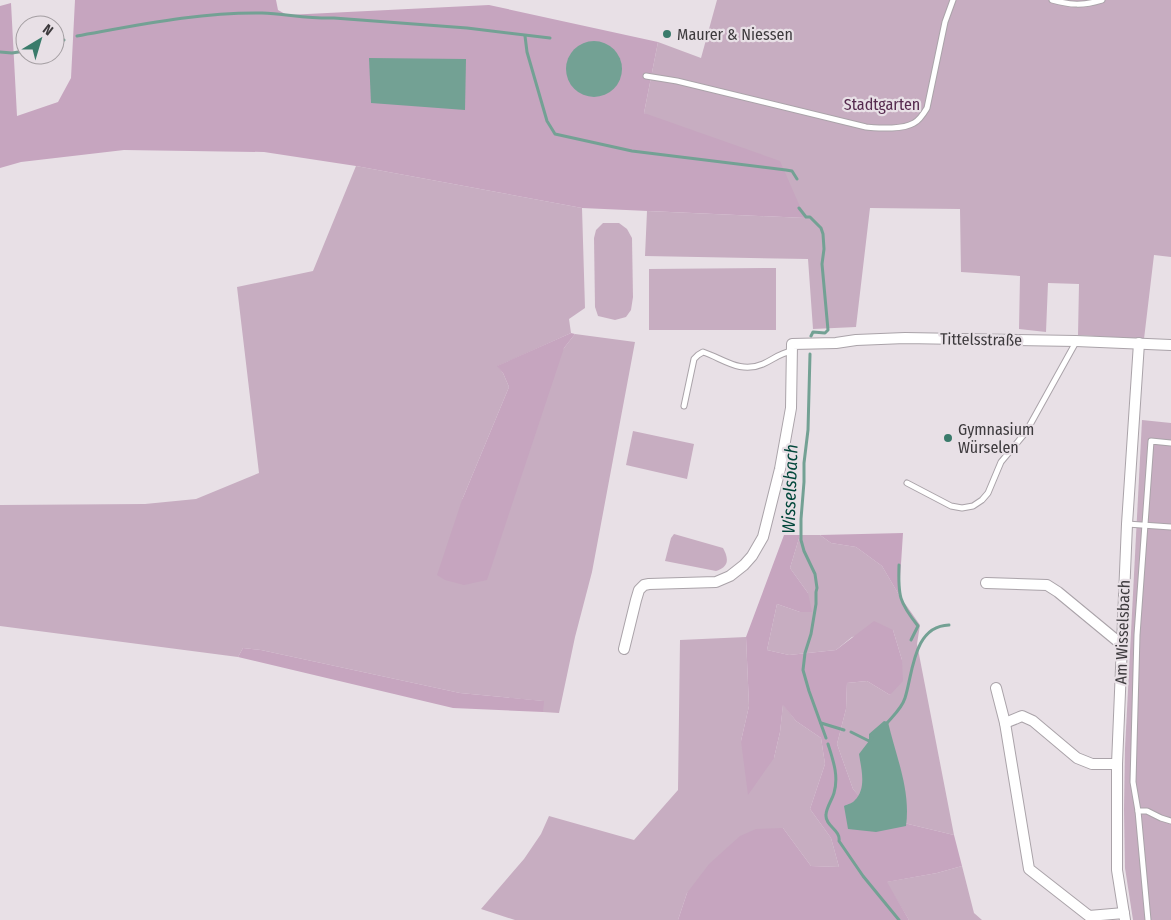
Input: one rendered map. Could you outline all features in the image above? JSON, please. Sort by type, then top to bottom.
[{"type":"street","name":"Tittelsstraße","points":[[792,347],[856,340],[905,338],[1171,345]]},
{"type":"street","name":"Am Wisselsbach","points":[[1124,916],[1117,870],[1117,764],[1127,524],[1139,343]]},
{"type":"street","points":[[624,649],[636,600],[644,585],[716,582],[730,576],[744,566],[752,556],[762,537],[780,469],[791,408],[792,347]]},
{"type":"street","points":[[986,583],[1047,585],[1122,644]]},
{"type":"street","points":[[996,688],[1005,723],[1029,869],[1089,916],[1124,916]]},
{"type":"street","points":[[1005,723],[1022,716],[1033,721],[1077,758],[1092,764],[1117,764]]},
{"type":"lane","points":[[646,76],[866,128],[893,129],[914,124],[927,108],[945,22],[954,0]]},
{"type":"lane","points":[[1052,0],[1080,5],[1102,0]]},
{"type":"lane","points":[[908,483],[950,506],[962,508],[973,506],[982,500],[988,493],[1001,462],[1026,432],[1076,341]]},
{"type":"lane","points":[[684,406],[694,359],[703,352],[734,365],[748,368],[761,365],[792,347]]},
{"type":"lane","points":[[1148,920],[1138,811],[1133,782],[1137,635],[1151,441],[1171,443]]},
{"type":"lane","points":[[1127,524],[1171,527]]},
{"type":"lane","points":[[1138,811],[1147,811],[1161,818],[1171,820]]},
{"type":"green space","name":"Stadtgarten","points":[[717,0],[1171,0],[1171,257],[1154,255],[1144,339],[1078,335],[1079,284],[1048,283],[1046,332],[1019,329],[1020,276],[961,272],[960,209],[870,208],[856,327],[813,329],[808,259],[645,256],[647,211],[805,218],[644,113],[658,42],[701,58]]},
{"type":"green space","points":[[356,166],[582,208],[585,308],[569,319],[571,333],[498,366],[509,387],[462,500],[575,334],[635,342],[592,572],[575,637],[559,713],[543,712],[543,701],[460,693],[261,650],[243,648],[238,657],[0,626],[0,505],[145,504],[196,499],[259,473],[237,287],[313,271]]},
{"type":"green space","points":[[603,223],[619,223],[627,229],[632,238],[633,297],[631,310],[626,317],[615,320],[598,316],[595,307],[594,238],[596,230]]},
{"type":"green space","points":[[776,268],[776,330],[649,330],[649,269]]},
{"type":"green space","points":[[1142,420],[1171,423],[1171,920],[1133,920],[1125,868],[1125,748]]},
{"type":"green space","points":[[633,431],[694,444],[687,479],[626,465]]},
{"type":"green space","points":[[674,534],[723,548],[727,559],[726,565],[716,571],[665,561],[671,538]]},
{"type":"green space","points":[[800,535],[820,535],[831,543],[856,547],[882,566],[920,625],[917,644],[954,835],[904,823],[880,821],[853,789],[837,744],[846,709],[847,683],[867,681],[890,695],[902,660],[893,630],[852,637],[836,650],[789,655],[767,650],[777,604],[800,612],[808,593],[790,568]]},
{"type":"green space","points":[[746,637],[749,706],[741,741],[774,758],[780,732],[783,704],[796,721],[821,738],[825,764],[810,809],[831,838],[839,867],[811,866],[783,828],[687,893],[678,920],[515,920],[481,909],[524,859],[541,834],[549,816],[634,840],[678,790],[680,640]]},
{"type":"green space","points":[[962,866],[974,913],[982,920],[909,920],[886,882],[937,873]]},
{"type":"shaded area","points":[[75,0],[276,0],[278,10],[287,15],[489,5],[658,42],[644,113],[780,161],[805,218],[582,208],[356,166],[264,152],[124,150],[21,162],[0,168],[0,6],[11,3],[17,116],[58,102],[71,78]]},
{"type":"shaded area","points":[[594,41],[605,43],[614,49],[620,58],[622,69],[620,80],[614,89],[605,95],[594,97],[583,95],[574,89],[568,80],[566,69],[568,58],[574,49],[583,43]]},
{"type":"shaded area","points":[[369,58],[466,59],[465,110],[371,103]]},
{"type":"shaded area","points":[[571,333],[575,334],[564,348],[487,580],[464,585],[445,580],[437,575],[462,500],[509,387],[503,373],[497,366]]},
{"type":"shaded area","points":[[903,533],[899,595],[882,566],[856,547],[831,543],[820,535]]},
{"type":"shaded area","points":[[784,535],[800,535],[790,568],[808,593],[812,612],[800,612],[777,604],[767,650],[789,655],[836,650],[874,621],[893,630],[902,660],[903,681],[890,695],[867,681],[847,683],[846,709],[837,744],[853,789],[880,820],[904,823],[954,835],[962,866],[937,873],[887,882],[909,920],[678,920],[687,893],[709,864],[740,836],[756,829],[783,828],[811,866],[839,867],[831,838],[810,809],[825,764],[821,738],[796,721],[783,705],[780,732],[774,758],[748,795],[741,741],[749,706],[746,637]]},
{"type":"shaded area","points":[[243,648],[261,650],[460,693],[544,701],[543,712],[453,708],[238,657]]},
{"type":"shaded area","points":[[884,721],[888,722],[905,787],[906,826],[876,832],[848,829],[844,806],[855,800],[859,795],[862,784],[859,754],[869,741],[869,734]]},
{"type":"waterway","points":[[77,36],[193,17],[262,13],[467,28],[550,38]]},
{"type":"waterway","name":"Wisselsbach","points":[[525,36],[527,52],[547,121],[555,134],[632,151],[792,171],[797,179]]},
{"type":"waterway","points":[[0,52],[15,53]]},
{"type":"waterway","name":"Wisselsbach","points":[[799,208],[806,217],[810,217],[821,228],[823,234],[822,264],[828,330],[825,333],[813,332],[811,336]]},
{"type":"waterway","name":"Wisselsbach","points":[[810,354],[808,430],[804,463],[801,540],[815,574],[817,588],[811,634],[805,653],[803,670],[826,738]]},
{"type":"waterway","points":[[899,565],[901,598],[907,611],[918,626],[911,640]]},
{"type":"waterway","points":[[887,723],[904,702],[916,652],[921,642],[928,633],[937,627],[949,625]]},
{"type":"waterway","points":[[821,723],[844,730]]},
{"type":"waterway","points":[[851,732],[869,741],[872,738]]},
{"type":"waterway","name":"Wisselsbach","points":[[828,744],[835,768],[836,780],[834,793],[826,812],[826,819],[838,834],[839,841],[863,876],[899,920]]},
{"type":"place","name":"Maurer & Niessen","points":[[667,34]]},
{"type":"place","name":"Gymnasium Würselen","points":[[948,438]]}]
